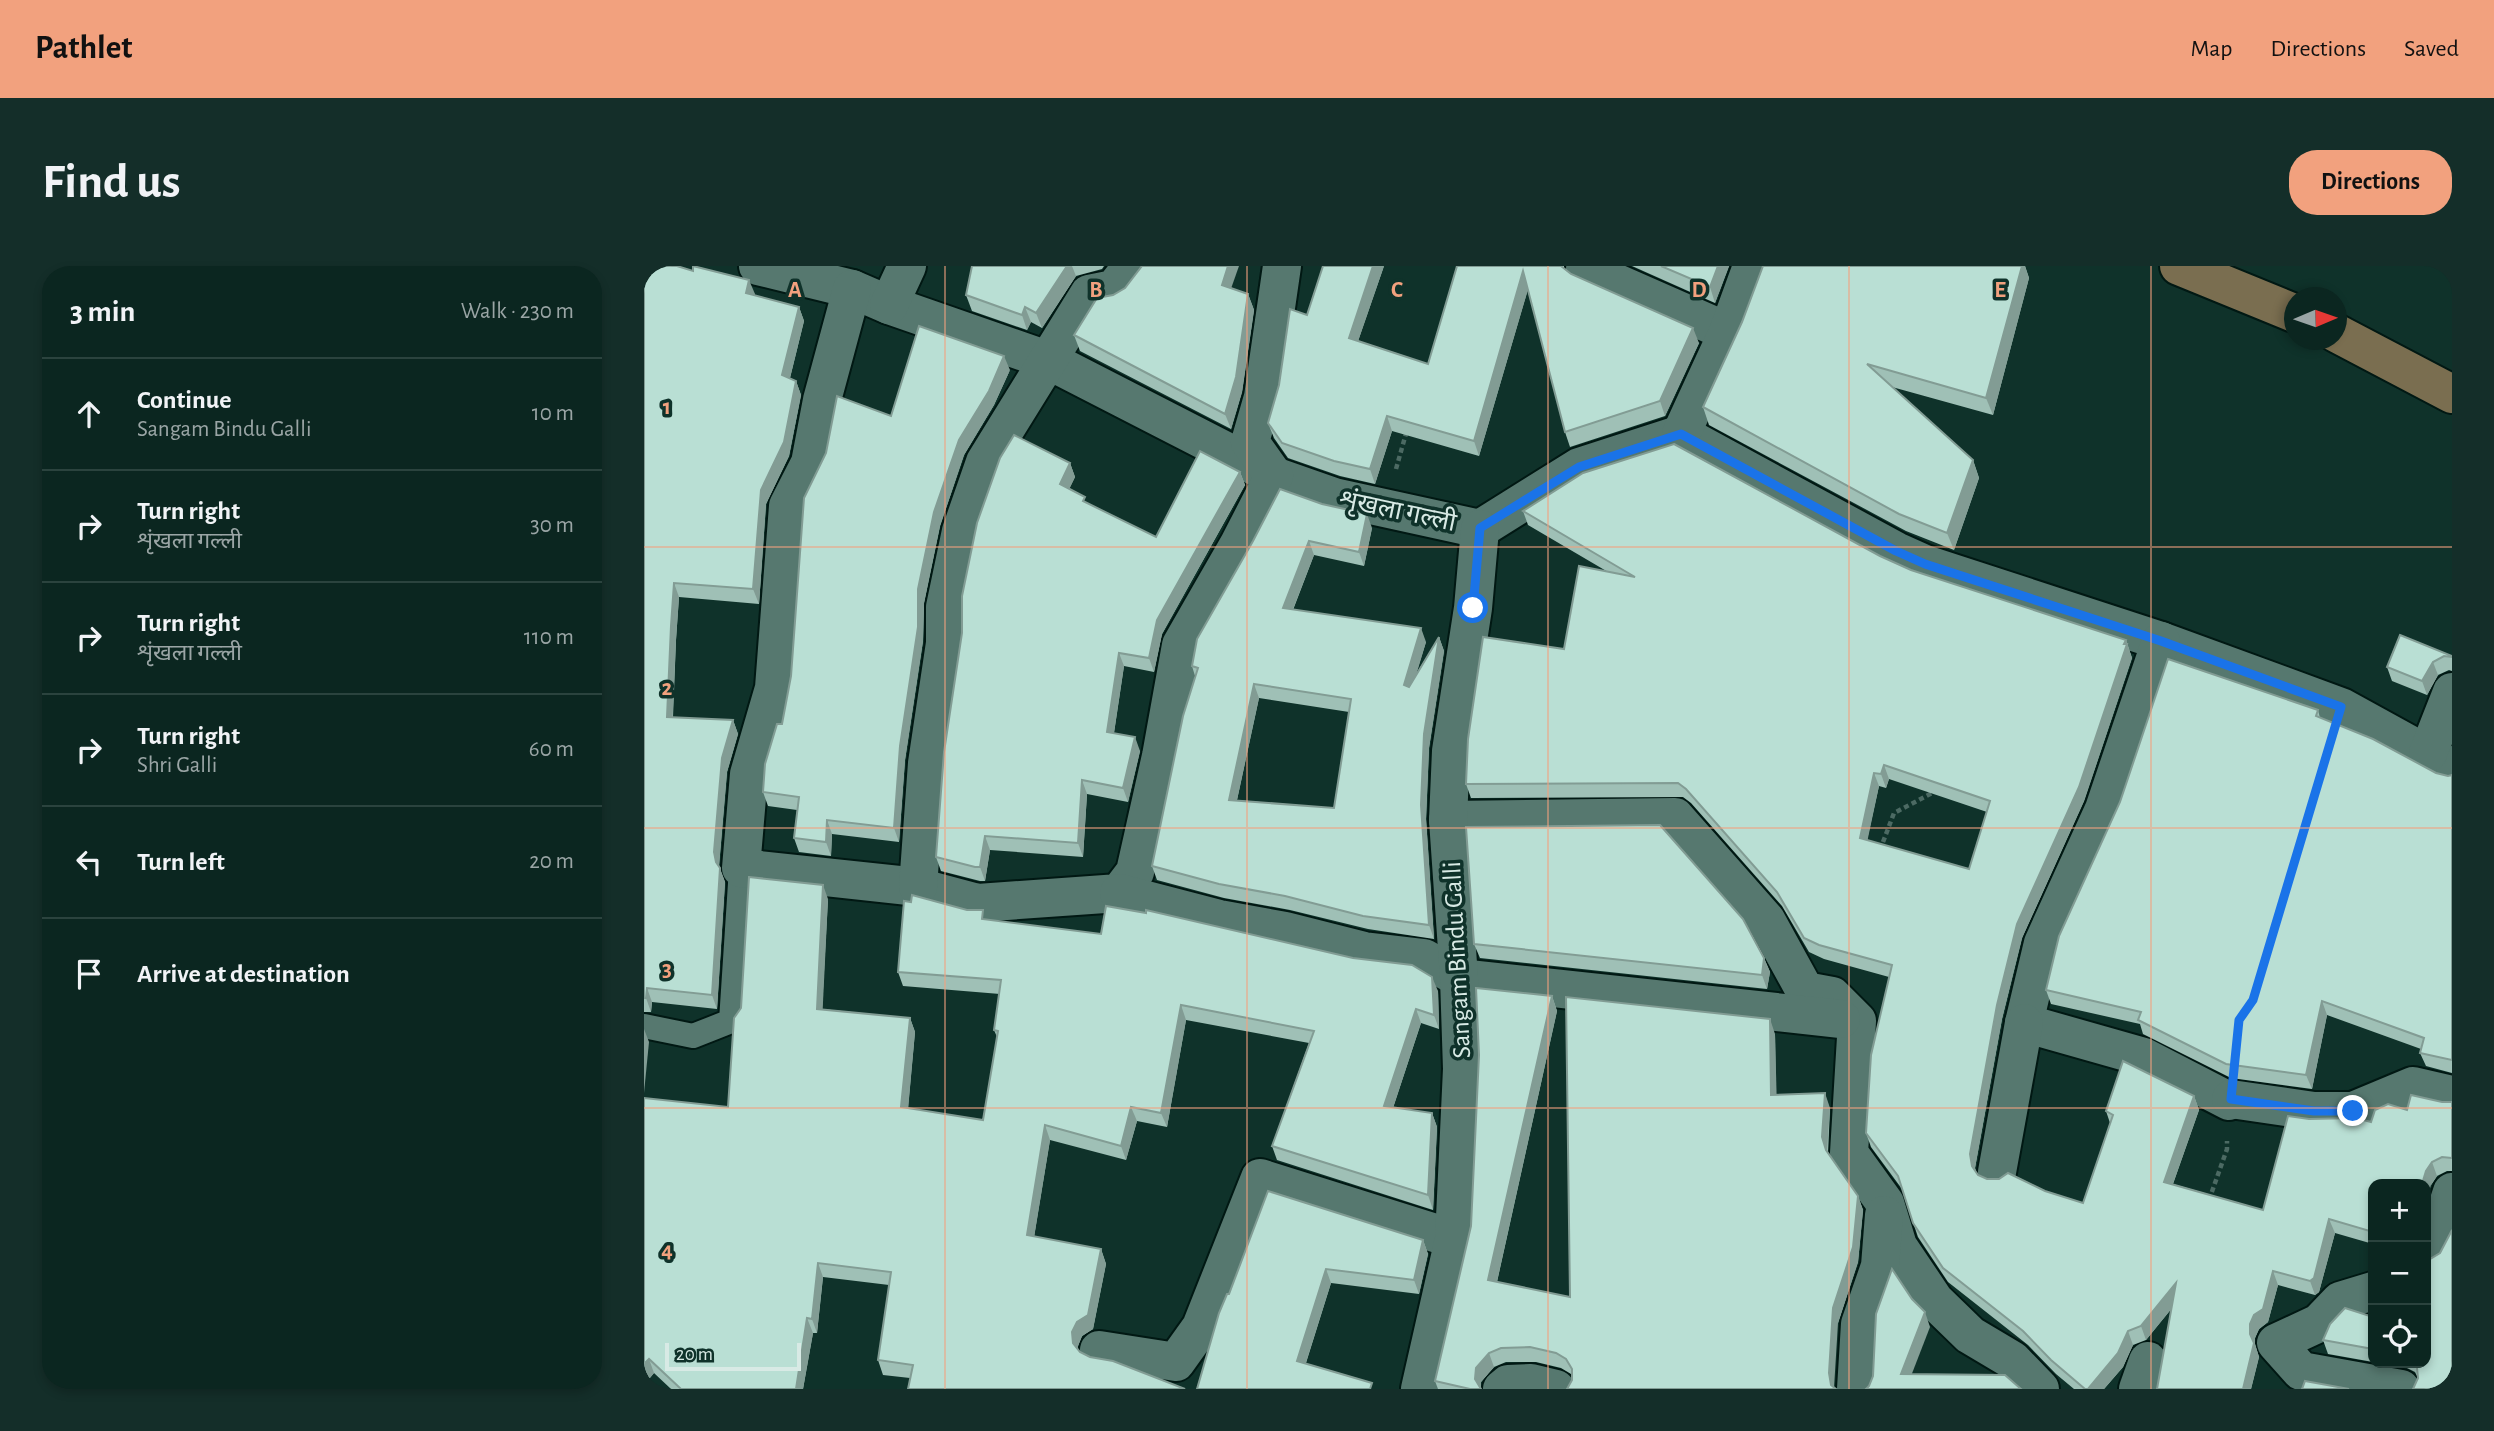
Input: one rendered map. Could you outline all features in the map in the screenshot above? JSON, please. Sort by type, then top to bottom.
[{"type":"main road","points":[[2179,266],[2284,309]]},
{"type":"main road","points":[[2347,339],[2452,394]]},
{"type":"street","name":"शृंखला गल्ली","points":[[758,266],[852,289],[889,305],[1049,361],[1274,476],[1334,497],[1480,528],[1579,467],[1681,434]]},
{"type":"street","points":[[889,305],[907,266]]},
{"type":"street","points":[[918,887],[928,764],[945,643],[944,607],[961,531],[985,462],[1089,294],[1114,289],[1132,266]]},
{"type":"street","points":[[1119,893],[1135,872],[1161,756],[1181,645],[1240,544],[1274,476],[1250,442],[1263,397],[1282,266]]},
{"type":"street","points":[[1752,266],[1728,332],[1681,434],[1915,560],[2161,641],[2341,707],[2440,760],[2452,692]]},
{"type":"street","points":[[1585,269],[1728,332]]},
{"type":"street","points":[[852,289],[822,400],[810,464],[788,506],[774,688],[750,774],[741,869],[918,887],[978,903],[1119,893],[1219,919],[1285,931],[1364,951],[1424,958],[1459,978],[1857,1021]]},
{"type":"street","name":"Sangam Bindu Galli","points":[[1420,1389],[1454,1239],[1462,1069],[1459,978],[1448,820],[1451,751],[1473,608],[1480,528]]},
{"type":"street","points":[[1997,1172],[2024,1023],[2043,943],[2104,809],[2161,641]]},
{"type":"street","points":[[1448,820],[1675,817],[1766,920],[1805,991],[1832,996],[1857,1021],[1849,1153],[1885,1203],[1898,1246],[1935,1301],[1970,1335],[2012,1360],[2040,1389]]},
{"type":"street","points":[[2024,1023],[2144,1056],[2230,1100],[2314,1111],[2353,1111],[2413,1086],[2452,1095]]},
{"type":"street","points":[[1099,1350],[1175,1362],[1201,1327],[1260,1178],[1454,1239]]},
{"type":"street","points":[[2431,1246],[2438,1234],[2452,1192]]},
{"type":"street","points":[[1856,1389],[1860,1324],[1880,1266],[1885,1203]]},
{"type":"street","points":[[2368,1293],[2340,1301],[2319,1323],[2276,1343],[2301,1371],[2401,1389]]},
{"type":"street","points":[[1502,1389],[1508,1384],[1520,1383],[1556,1389]]},
{"type":"lane","points":[[644,1026],[693,1035],[731,1021],[741,869]]},
{"type":"path","points":[[1386,507],[1408,429]]},
{"type":"path","points":[[1877,858],[1894,813],[1943,787]]},
{"type":"path","points":[[2205,1211],[2227,1149],[2230,1100]]},
{"type":"building","points":[[644,266],[677,266],[693,271],[693,266],[749,280],[746,293],[799,307],[782,375],[796,381],[784,442],[761,490],[753,589],[674,583],[667,717],[733,720],[722,758],[714,852],[720,868],[712,995],[647,988],[644,998]]},
{"type":"building","points":[[972,266],[1067,266],[1036,313],[1025,307],[1022,315],[966,295]]},
{"type":"building","points":[[1142,266],[1228,266],[1222,285],[1248,294],[1236,377],[1225,414],[1074,335],[1097,298],[1113,295],[1125,288]]},
{"type":"building","points":[[1323,266],[1373,266],[1349,338],[1428,364],[1457,266],[1561,266],[1571,274],[1693,328],[1660,401],[1565,432],[1523,271],[1474,441],[1387,416],[1370,469],[1334,461],[1282,443],[1268,423],[1279,385],[1290,309],[1307,315]]},
{"type":"building","points":[[1661,266],[1718,266],[1710,287]]},
{"type":"building","points":[[1763,266],[2022,266],[1986,398],[1867,364],[1973,460],[1947,533],[1899,514],[1703,407],[1742,322]]},
{"type":"building","points":[[919,326],[1004,356],[989,391],[959,440],[934,512],[918,589],[918,627],[900,746],[894,828],[827,820],[826,842],[794,838],[799,797],[763,792],[765,764],[777,724],[782,724],[791,676],[804,498],[826,453],[837,396],[891,416]]},
{"type":"building","points":[[1014,435],[1070,463],[1060,484],[1085,497],[1083,501],[1156,537],[1200,451],[1240,472],[1157,620],[1149,658],[1119,653],[1107,732],[1135,737],[1123,788],[1082,780],[1078,843],[985,836],[980,867],[975,867],[936,857],[944,752],[962,633],[962,596],[977,523],[1000,458]]},
{"type":"building","points":[[1674,444],[1880,556],[1911,570],[2126,640],[2124,644],[2127,644],[2079,787],[2017,924],[1997,1005],[1970,1154],[1972,1166],[1978,1175],[1987,1179],[1999,1179],[2008,1173],[2045,1191],[2083,1203],[2113,1115],[2106,1111],[2123,1061],[2194,1096],[2164,1182],[2263,1210],[2288,1116],[2309,1119],[2356,1118],[2371,1122],[2375,1110],[2388,1104],[2407,1110],[2411,1095],[2452,1102],[2452,1158],[2442,1157],[2432,1162],[2424,1179],[2368,1179],[2368,1231],[2329,1219],[2314,1278],[2310,1281],[2273,1271],[2263,1309],[2254,1315],[2250,1324],[2254,1343],[2243,1389],[2157,1389],[2176,1283],[2141,1326],[2128,1331],[2118,1353],[2088,1389],[2085,1389],[2023,1331],[1943,1268],[1913,1223],[1898,1176],[1866,1133],[1871,1055],[1892,965],[1819,945],[1804,938],[1777,892],[1686,789],[1678,783],[1466,784],[1468,739],[1483,637],[1564,649],[1579,566],[1635,577],[1523,511],[1583,473]],"holes":[[[1884,765],[1990,801],[1969,869],[1860,838],[1874,773],[1881,774]]]},
{"type":"building","points":[[1280,489],[1322,504],[1367,514],[1359,552],[1309,541],[1283,608],[1421,628],[1404,685],[1409,687],[1439,637],[1424,734],[1421,805],[1429,925],[1363,916],[1152,866],[1183,716],[1198,668],[1192,666],[1197,639]],"holes":[[[1254,684],[1351,699],[1334,808],[1229,800]]]},
{"type":"building","points":[[2400,635],[2452,657],[2444,656],[2433,662],[2422,681],[2387,667]]},
{"type":"building","points":[[2168,659],[2318,710],[2316,716],[2373,739],[2436,773],[2452,775],[2452,1060],[2420,1053],[2424,1038],[2322,1001],[2306,1075],[2226,1064],[2138,1020],[2141,1012],[2046,990],[2059,936],[2120,802]]},
{"type":"building","points":[[1660,825],[1743,919],[1764,958],[1762,975],[1474,944],[1466,827]]},
{"type":"building","points":[[749,877],[823,885],[817,1009],[910,1018],[901,1107],[983,1120],[998,1031],[994,1030],[1001,980],[898,972],[904,901],[911,902],[912,895],[967,910],[983,910],[982,919],[1101,934],[1106,906],[1146,913],[1146,910],[1353,958],[1412,965],[1432,977],[1434,1015],[1416,1009],[1384,1106],[1432,1113],[1428,1195],[1272,1146],[1314,1031],[1181,1005],[1161,1113],[1131,1107],[1121,1146],[1045,1125],[1027,1235],[1101,1249],[1088,1315],[1077,1322],[1072,1332],[1073,1343],[1080,1352],[1090,1357],[1113,1361],[1185,1389],[908,1389],[913,1365],[878,1360],[891,1272],[818,1263],[812,1319],[807,1318],[796,1389],[681,1389],[649,1359],[644,1364],[644,1098],[728,1107],[734,1018],[741,1008]]},
{"type":"building","points":[[1476,988],[1552,996],[1488,1280],[1570,1297],[1566,997],[1770,1019],[1771,1095],[1825,1093],[1822,1137],[1826,1150],[1858,1196],[1853,1247],[1833,1308],[1829,1373],[1831,1385],[1836,1389],[1567,1389],[1572,1380],[1572,1369],[1566,1359],[1556,1353],[1530,1347],[1501,1348],[1489,1353],[1476,1368],[1475,1379],[1481,1389],[1435,1381],[1471,1226],[1479,1055]]},
{"type":"building","points":[[1268,1191],[1423,1240],[1414,1280],[1326,1269],[1297,1361],[1372,1383],[1370,1389],[1197,1389],[1219,1313],[1229,1294]]},
{"type":"building","points":[[2452,1230],[2452,1389],[2413,1389],[2418,1378],[2417,1368],[2431,1368],[2431,1259],[2440,1253]]},
{"type":"building","points":[[1892,1269],[1912,1299],[1925,1312],[1901,1374],[2005,1375],[2021,1389],[1866,1389],[1873,1376],[1876,1314]]},
{"type":"building","points":[[2345,1308],[2368,1315],[2368,1348],[2323,1340],[2330,1324]]},
{"type":"building","points":[[2305,1381],[2349,1389],[2302,1389]]},
{"type":"route","points":[[1473,608],[1480,528],[1579,467],[1681,434],[1896,551],[1925,564],[2161,641],[2341,707],[2253,1000],[2239,1020],[2231,1099],[2314,1111],[2353,1111]]}]
